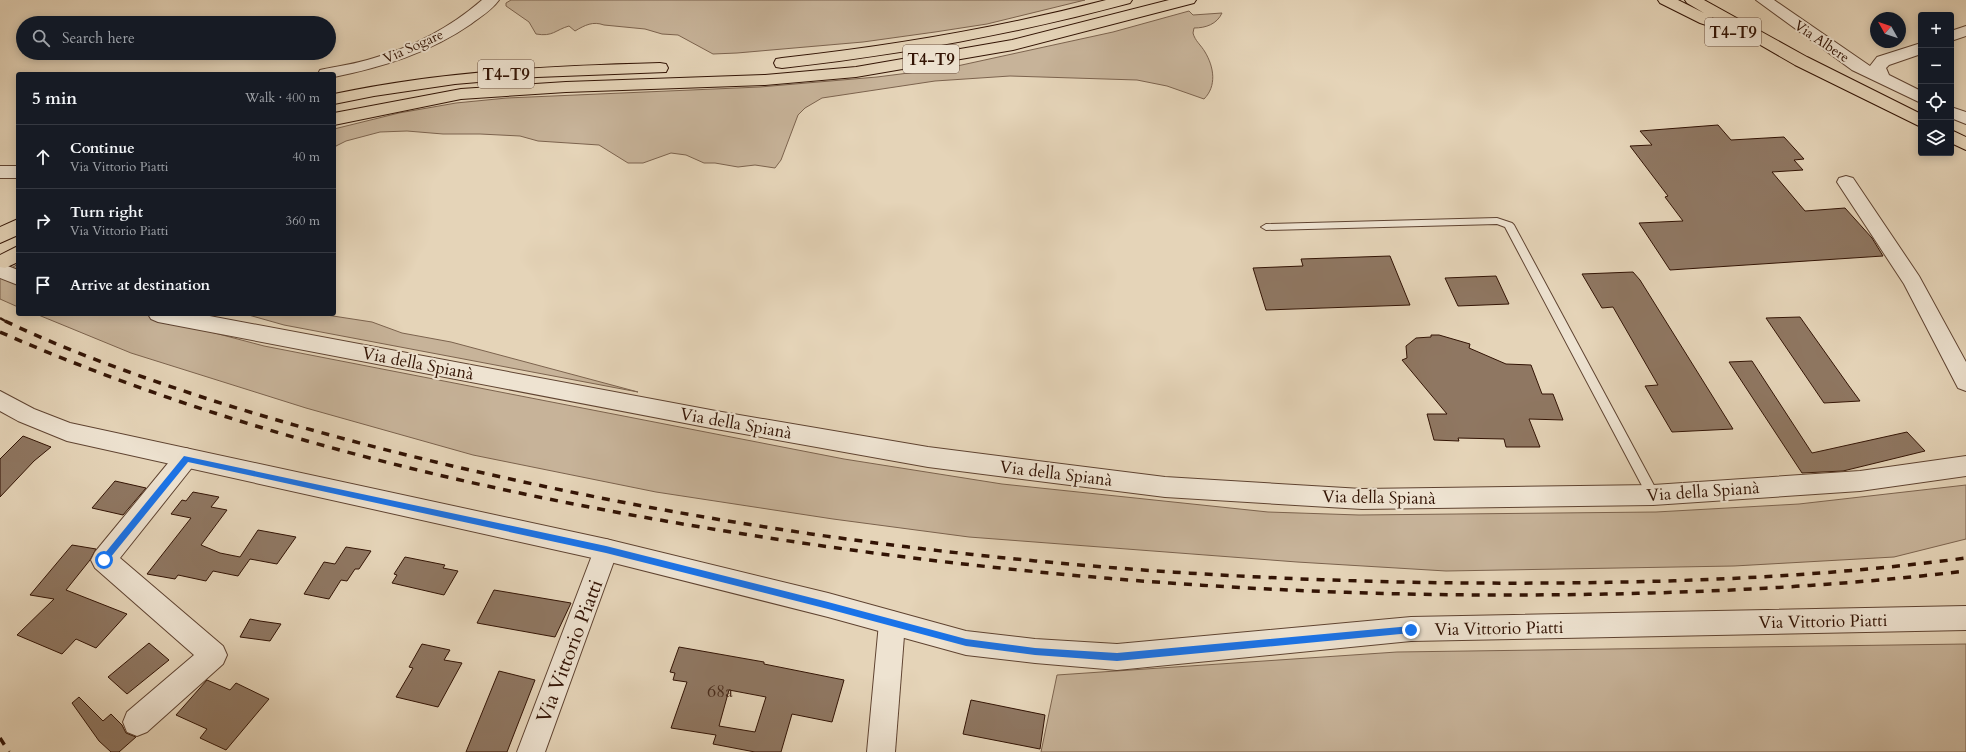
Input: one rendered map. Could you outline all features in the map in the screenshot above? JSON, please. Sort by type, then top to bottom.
[{"type":"highway","name":"T4-T9","points":[[1071,15],[1118,0]]},
{"type":"highway","name":"T4-T9","points":[[336,99],[402,85],[464,77],[569,70],[764,65],[846,56],[987,34],[1071,15],[1124,0]]},
{"type":"highway","name":"T4-T9","points":[[336,119],[461,94],[566,87],[765,80],[856,72],[1013,44],[1188,0]]},
{"type":"highway","name":"T4-T9","points":[[1666,0],[1697,16],[1801,61]]},
{"type":"highway","name":"T4-T9","points":[[1693,0],[1801,61],[1919,120]]},
{"type":"highway","name":"T4-T9","points":[[1718,0],[1801,61]]},
{"type":"highway","points":[[1954,138],[1966,144]]},
{"type":"highway","points":[[0,236],[16,227]]},
{"type":"street","name":"Via Sogare","points":[[334,72],[398,56],[458,26],[475,15],[491,0]]},
{"type":"street","name":"Via Albere","points":[[1764,0],[1824,43],[1882,78],[1918,96]]},
{"type":"street","points":[[1954,35],[1966,30]]},
{"type":"street","points":[[1882,78],[1877,68],[1883,61],[1918,49]]},
{"type":"street","points":[[1954,113],[1966,118]]},
{"type":"street","points":[[0,172],[16,172]]},
{"type":"street","points":[[1846,182],[1912,281],[1966,382]]},
{"type":"street","points":[[8,262],[16,275]]},
{"type":"street","name":"Via della Spianà","points":[[169,316],[716,420],[920,456],[1165,487],[1362,499],[1653,495],[1860,481],[1966,466]]},
{"type":"street","name":"Via Vittorio Piatti","points":[[0,400],[26,415],[67,432],[606,550],[966,643],[1035,651],[1117,657],[1411,630],[1966,618]]},
{"type":"street","points":[[137,722],[214,655],[104,560],[186,458]]},
{"type":"street","name":"Via Vittorio Piatti","points":[[531,752],[606,550]]},
{"type":"street","points":[[881,752],[892,623]]},
{"type":"lane","points":[[1266,227],[1497,221],[1509,225],[1653,495]]},
{"type":"shaded area","points":[[511,0],[1085,0],[987,24],[935,32],[863,42],[713,54],[678,35],[662,34],[645,29],[596,23],[586,25],[575,31],[569,26],[546,35],[536,34],[529,22],[506,6],[506,3]]},
{"type":"shaded area","points":[[1189,11],[1193,15],[1222,13],[1214,23],[1203,27],[1194,28],[1193,33],[1208,58],[1212,70],[1213,76],[1211,88],[1208,94],[1204,99],[1167,86],[1137,80],[1010,76],[935,81],[822,98],[805,108],[798,115],[781,160],[775,168],[755,165],[738,167],[715,163],[704,163],[686,155],[671,153],[643,163],[628,163],[599,145],[538,141],[520,136],[443,134],[407,131],[380,132],[346,141],[336,146],[336,129],[399,113],[456,103],[507,98],[760,87],[877,77],[948,68],[1113,32]]},
{"type":"shaded area","points":[[16,265],[16,306],[0,299],[0,275]]},
{"type":"shaded area","points":[[41,316],[164,316],[211,332],[264,346],[844,459],[1002,484],[1268,512],[1359,515],[1656,512],[1799,504],[1966,485],[1966,539],[1894,557],[1734,566],[1446,571],[1297,562],[969,537],[833,519],[656,492],[473,455],[306,408],[131,353]]},
{"type":"shaded area","points":[[252,316],[333,316],[372,322],[402,333],[451,342],[638,392],[284,325]]},
{"type":"shaded area","points":[[1966,644],[1966,752],[1041,752],[1057,675],[1397,652]]},
{"type":"building","points":[[1718,125],[1731,140],[1784,137],[1804,159],[1794,160],[1803,170],[1772,172],[1805,211],[1845,208],[1872,238],[1883,256],[1670,270],[1639,223],[1683,221],[1665,197],[1668,196],[1630,146],[1652,145],[1640,131]]},
{"type":"building","points":[[1390,256],[1410,305],[1266,310],[1253,268],[1303,266],[1301,259]]},
{"type":"building","points":[[1633,272],[1640,280],[1733,429],[1672,432],[1645,386],[1658,385],[1613,307],[1602,308],[1582,274]]},
{"type":"building","points":[[1496,276],[1509,304],[1458,306],[1445,278]]},
{"type":"building","points":[[1800,317],[1860,401],[1824,403],[1766,318]]},
{"type":"building","points":[[1431,335],[1439,335],[1470,344],[1469,348],[1506,364],[1531,365],[1542,394],[1553,394],[1563,420],[1529,419],[1540,447],[1506,447],[1504,439],[1458,438],[1459,441],[1434,440],[1427,414],[1447,414],[1402,360],[1407,358],[1406,346],[1416,338],[1431,337]]},
{"type":"building","points":[[1752,361],[1812,453],[1907,432],[1925,451],[1843,471],[1802,473],[1729,362]]},
{"type":"building","points":[[23,436],[51,447],[34,461],[0,497],[0,459]]},
{"type":"building","points":[[115,481],[146,488],[123,515],[92,508]]},
{"type":"building","points":[[193,492],[219,497],[211,507],[227,510],[201,545],[220,553],[240,557],[258,530],[296,537],[277,564],[250,559],[238,576],[213,571],[206,581],[178,575],[175,579],[147,574],[191,518],[171,514],[182,500],[186,501]]},
{"type":"building","points":[[72,545],[96,549],[90,560],[66,590],[127,614],[96,648],[76,639],[62,654],[17,635],[54,599],[30,595]]},
{"type":"building","points":[[346,547],[371,551],[359,569],[355,569],[347,581],[341,580],[329,599],[304,594],[324,562],[335,564]]},
{"type":"building","points":[[405,557],[445,565],[443,568],[458,571],[444,595],[392,583],[397,575],[394,574]]},
{"type":"building","points":[[494,590],[571,603],[555,637],[477,623]]},
{"type":"building","points":[[250,619],[281,624],[270,641],[240,637]]},
{"type":"building","points":[[149,643],[169,660],[127,694],[108,677]]},
{"type":"building","points":[[422,644],[450,650],[444,660],[462,663],[438,707],[396,697],[413,668],[409,667]]},
{"type":"building","points":[[679,647],[764,662],[764,664],[844,680],[832,722],[792,714],[781,752],[755,752],[713,744],[716,735],[671,728],[687,682],[673,680],[675,673],[670,672]],"holes":[[[729,690],[766,697],[755,732],[719,726]]]},
{"type":"building","points":[[499,671],[535,680],[507,752],[466,752]]},
{"type":"building","points":[[207,680],[230,690],[236,683],[269,699],[226,750],[200,738],[207,729],[176,715]]},
{"type":"building","points":[[79,697],[103,721],[111,714],[122,725],[126,733],[136,737],[119,752],[111,752],[99,741],[72,703]]},
{"type":"building","points":[[971,700],[1045,715],[1040,749],[963,734]]},
{"type":"railway","points":[[0,318],[7,322]]},
{"type":"railway","points":[[7,322],[56,344],[107,364],[211,400],[315,431],[421,458],[492,475],[612,500],[733,522],[854,540],[976,555],[1220,575],[1466,583],[1591,583],[1779,576],[1966,558]]},
{"type":"railway","points":[[0,332],[87,368],[176,400],[265,429],[448,477],[632,515],[822,546],[919,559],[1016,570],[1211,586],[1407,594],[1563,595],[1736,590],[1794,587],[1966,571]]},
{"type":"railway","points":[[0,738],[9,752]]},
{"type":"route","points":[[104,560],[186,458],[606,550],[828,605],[966,643],[1035,651],[1117,657],[1411,630]]}]
